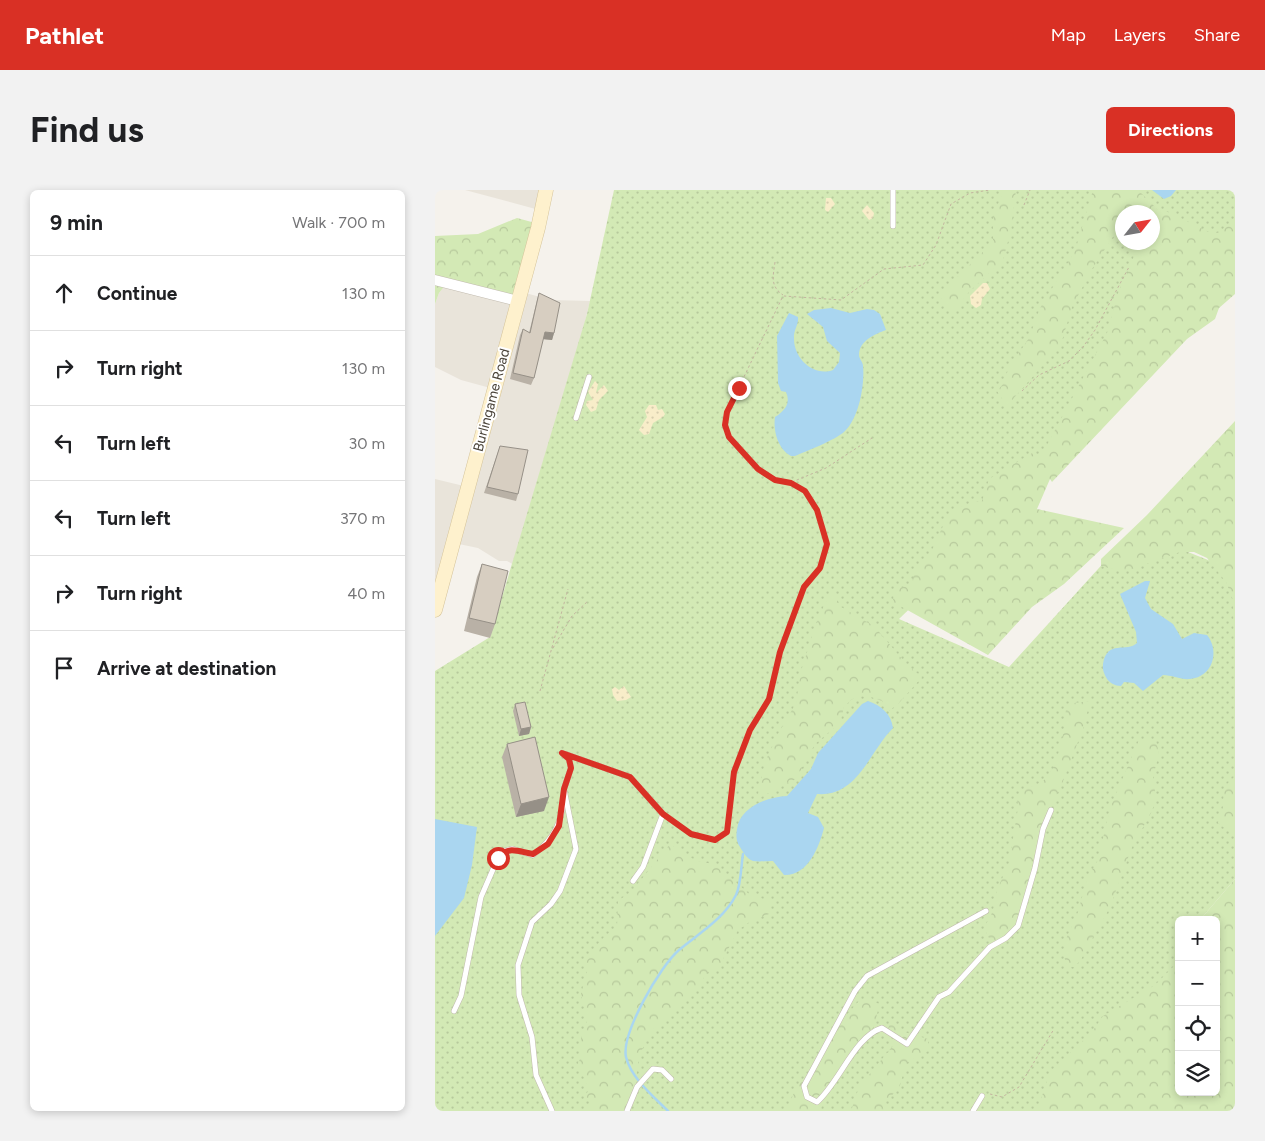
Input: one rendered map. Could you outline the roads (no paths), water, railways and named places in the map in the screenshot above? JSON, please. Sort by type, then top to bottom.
[{"type":"street","name":"Burlingame Road","points":[[435,610],[546,190]]},
{"type":"street","points":[[435,280],[518,301]]},
{"type":"lane","points":[[893,190],[893,226]]},
{"type":"lane","points":[[576,418],[589,377]]},
{"type":"lane","points":[[454,1011],[461,996],[481,898],[498,858],[504,851],[512,849],[533,854],[548,844],[559,826],[564,789],[571,768],[569,759],[562,753],[630,777],[663,814],[643,867],[633,881]]},
{"type":"lane","points":[[552,1111],[536,1074],[533,1037],[519,995],[518,965],[532,922],[551,904],[560,890],[576,849],[564,789]]},
{"type":"lane","points":[[986,911],[867,976],[855,990],[804,1086],[807,1097],[817,1102],[824,1096],[840,1072],[873,1031],[883,1028],[907,1044],[939,997],[949,992],[990,947],[1006,938],[1018,926],[1035,868],[1043,829],[1051,810]]},
{"type":"lane","points":[[627,1111],[637,1086],[653,1069],[662,1070],[671,1079]]},
{"type":"lane","points":[[973,1111],[982,1096]]},
{"type":"water","points":[[1152,190],[1176,190],[1171,196],[1164,199]]},
{"type":"water","points":[[831,308],[850,313],[867,309],[874,310],[880,314],[886,330],[868,339],[860,350],[859,356],[863,366],[862,391],[854,419],[849,426],[844,432],[828,442],[791,456],[786,453],[777,439],[775,428],[775,417],[782,412],[788,400],[786,392],[781,391],[778,383],[777,336],[789,313],[798,317],[794,333],[797,353],[806,365],[812,369],[819,371],[833,370],[839,362],[840,353],[827,341],[823,327],[807,314],[814,310]]},
{"type":"water","points":[[1145,581],[1150,581],[1145,598],[1151,609],[1173,624],[1182,639],[1194,633],[1207,635],[1211,641],[1213,648],[1212,662],[1204,674],[1190,679],[1163,675],[1143,691],[1134,683],[1124,682],[1121,686],[1111,683],[1107,679],[1103,670],[1105,656],[1113,649],[1133,646],[1137,643],[1136,632],[1120,594]]},
{"type":"water","points":[[868,701],[878,705],[885,711],[893,728],[853,781],[831,793],[817,794],[808,813],[818,817],[824,828],[819,844],[806,866],[800,871],[784,875],[773,861],[753,861],[749,859],[741,849],[737,838],[739,821],[743,815],[763,801],[787,796],[811,769],[818,753],[862,704]]},
{"type":"water","points":[[435,819],[477,827],[472,865],[464,898],[435,936]]},
{"type":"waterway","points":[[668,1111],[638,1080],[626,1057],[626,1046],[643,1001],[662,970],[679,950],[718,919],[731,904],[739,886],[743,854]]}]
